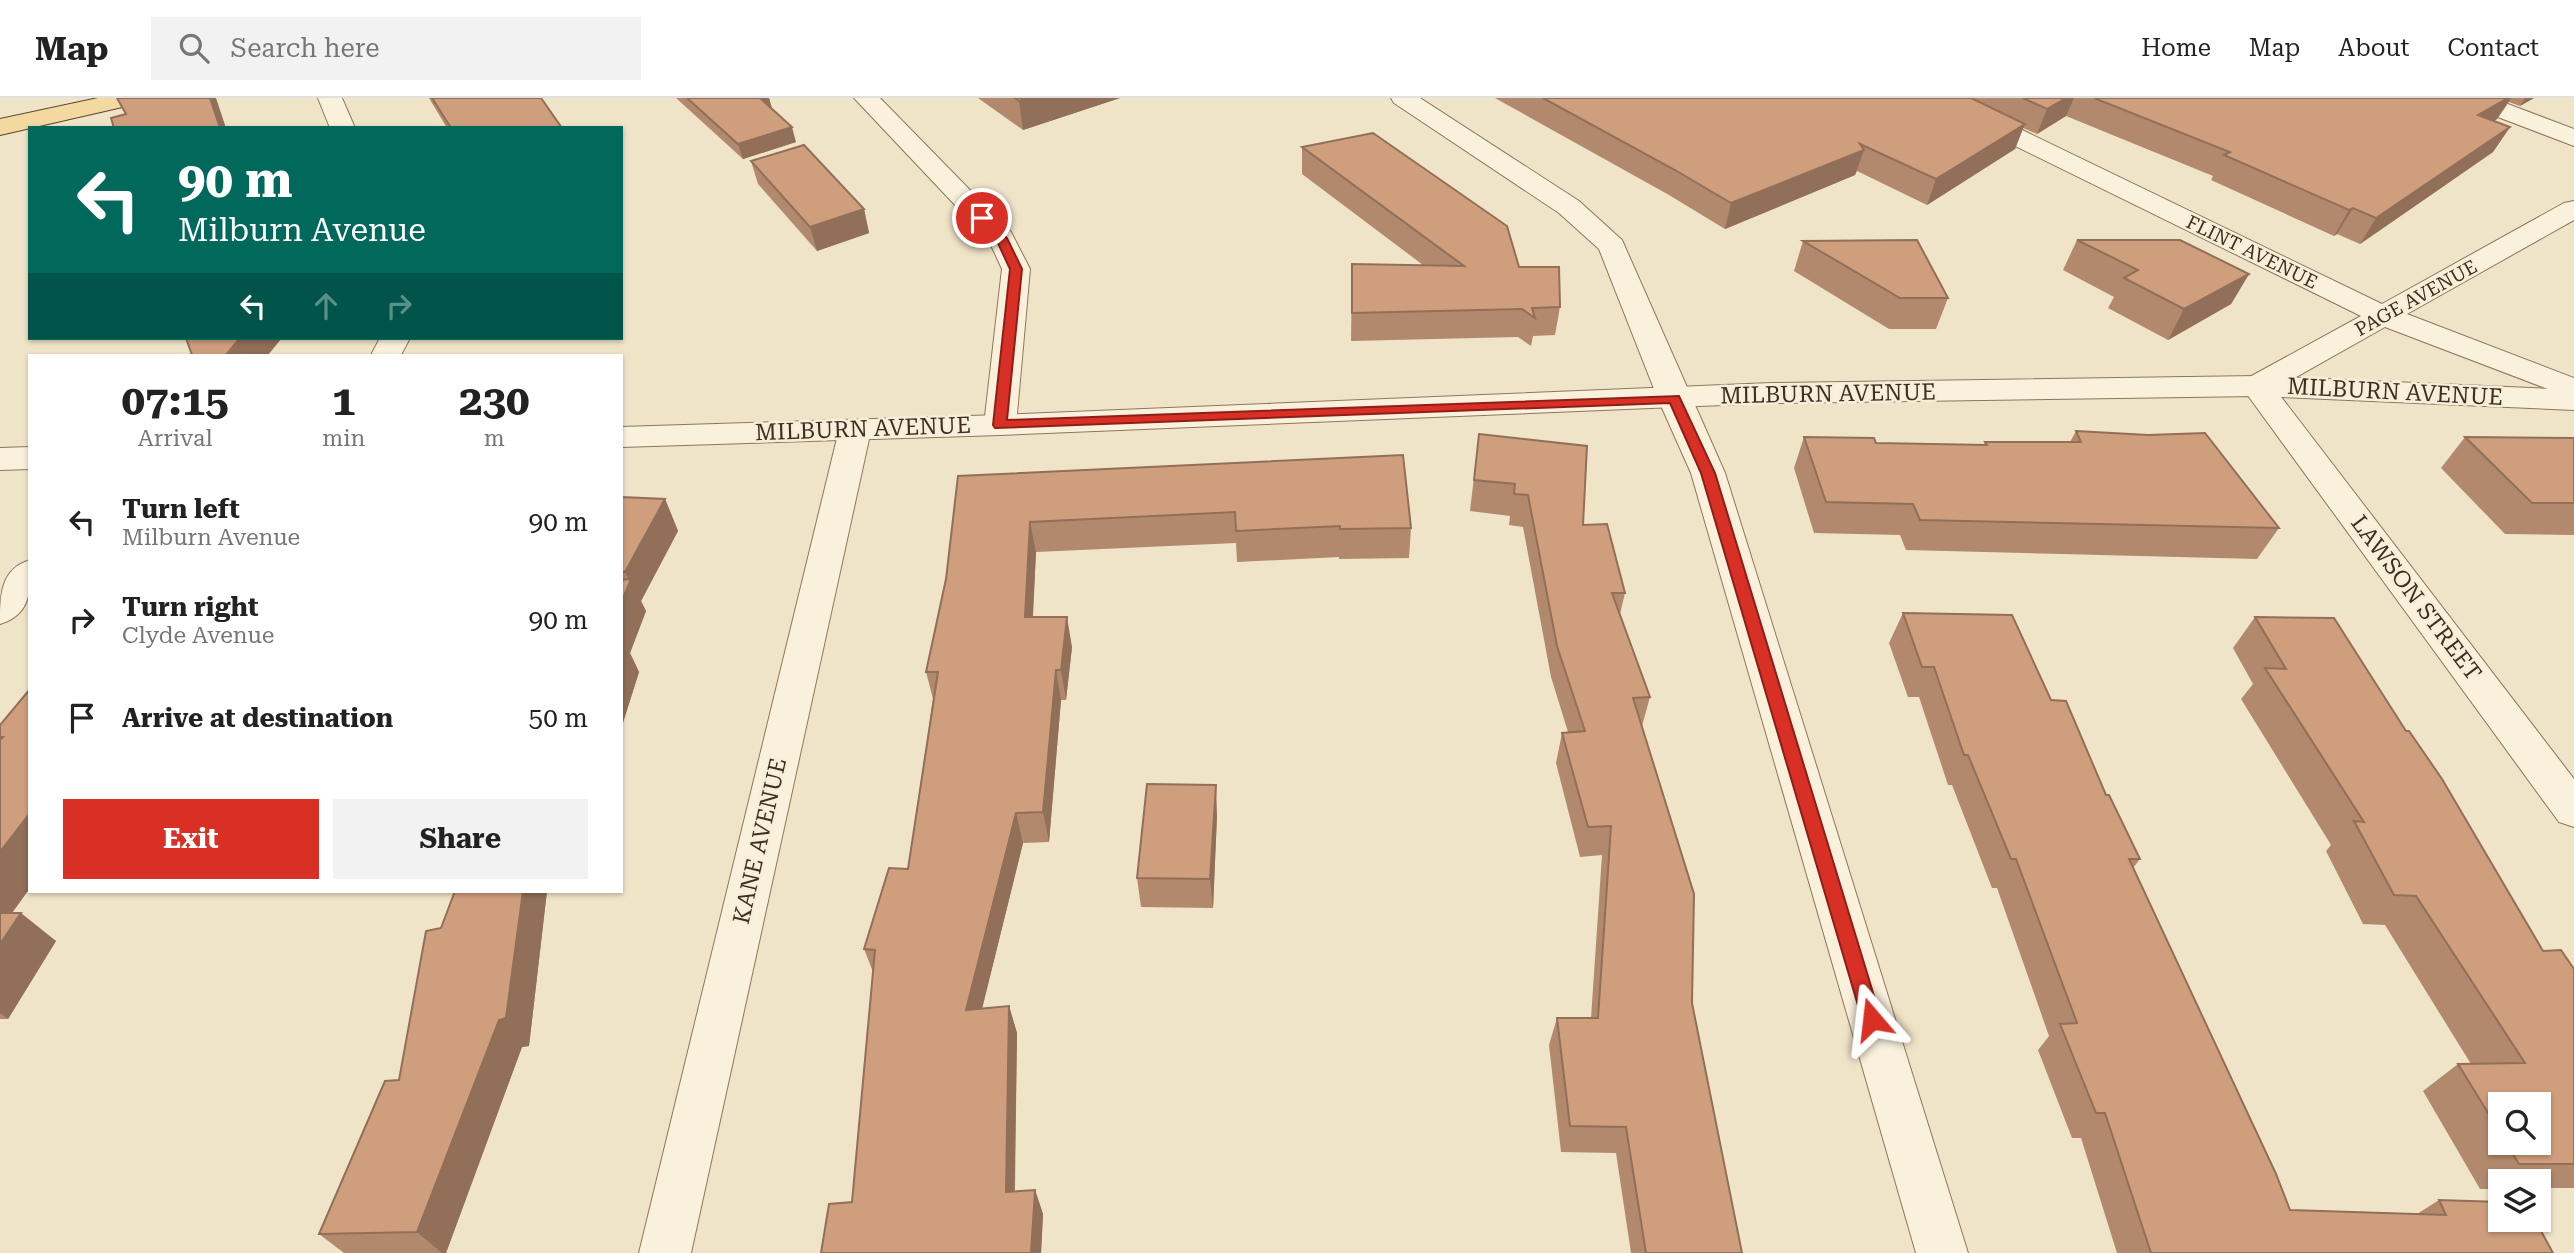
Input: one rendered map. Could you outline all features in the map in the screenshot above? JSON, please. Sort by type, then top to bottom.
[{"type":"main road","points":[[0,127],[131,98]]},
{"type":"street","points":[[330,98],[342,126]]},
{"type":"street","points":[[866,98],[1001,238],[1016,269],[1000,425]]},
{"type":"street","points":[[1403,98],[1569,207],[1612,246],[1674,399],[1708,473],[1942,1253]]},
{"type":"street","name":"FLINT AVENUE","points":[[1937,98],[2384,316],[2574,389]]},
{"type":"street","points":[[2470,98],[2574,138]]},
{"type":"street","name":"PAGE AVENUE","points":[[2257,386],[2574,209]]},
{"type":"street","name":"MILBURN AVENUE","points":[[623,437],[1000,425],[1772,393],[2257,386],[2574,400]]},
{"type":"street","name":"LAWSON STREET","points":[[2257,386],[2574,810]]},
{"type":"street","name":"KANE AVENUE","points":[[665,1253],[855,430]]},
{"type":"street","points":[[0,459],[28,458]]},
{"type":"street","points":[[0,611],[28,575]]},
{"type":"building","points":[[117,98],[210,98],[219,126],[113,126],[111,118],[126,114]]},
{"type":"building","points":[[432,98],[541,98],[561,126],[450,126]]},
{"type":"building","points":[[687,98],[760,98],[792,127],[738,144]]},
{"type":"building","points":[[1543,98],[1971,98],[2025,124],[1936,179],[1860,144],[1864,150],[1731,203]]},
{"type":"building","points":[[2023,98],[2066,98],[2047,109]]},
{"type":"building","points":[[2094,98],[2508,98],[2478,115],[2510,127],[2376,218],[2353,208],[2349,210],[2224,155],[2230,152]]},
{"type":"building","points":[[1373,133],[1507,226],[1519,267],[1559,267],[1560,307],[1532,308],[1535,318],[1522,309],[1352,313],[1352,264],[1464,266],[1302,147]]},
{"type":"building","points":[[804,145],[864,209],[810,227],[751,161]]},
{"type":"building","points":[[1917,240],[1948,298],[1900,298],[1803,241]]},
{"type":"building","points":[[2077,240],[2180,240],[2249,274],[2184,309],[2124,278],[2138,270]]},
{"type":"building","points":[[187,340],[238,340],[227,354],[192,354]]},
{"type":"building","points":[[2076,431],[2148,435],[2205,433],[2279,528],[1920,520],[1913,504],[1826,502],[1804,437],[1874,438],[1876,443],[1987,445],[1985,442],[2081,442]]},
{"type":"building","points":[[1479,434],[1587,446],[1583,525],[1607,524],[1625,593],[1612,593],[1650,697],[1633,698],[1694,894],[1692,1003],[1742,1253],[1646,1253],[1626,1127],[1570,1126],[1557,1018],[1598,1018],[1611,826],[1588,827],[1562,733],[1585,731],[1557,646],[1528,495],[1514,494],[1515,484],[1474,480]]},
{"type":"building","points":[[2465,437],[2574,438],[2574,503],[2532,503]]},
{"type":"building","points":[[1403,455],[1411,528],[1340,529],[1340,526],[1236,531],[1235,512],[1030,522],[1025,617],[1067,617],[1061,670],[1056,670],[1043,812],[1016,813],[966,1010],[1009,1006],[1006,1192],[1035,1190],[1031,1253],[821,1253],[829,1204],[852,1202],[875,950],[864,949],[889,868],[908,869],[938,672],[926,672],[946,579],[958,476]]},
{"type":"building","points":[[623,497],[665,499],[625,572]]},
{"type":"building","points":[[631,579],[623,598],[623,580]]},
{"type":"building","points":[[1903,613],[2012,615],[2051,700],[2066,701],[2106,795],[2109,795],[2140,859],[2129,859],[2276,1174],[2290,1210],[2446,1215],[2439,1200],[2488,1202],[2488,1232],[2542,1232],[2553,1253],[2151,1253],[2105,1113],[2096,1113],[2060,1024],[2077,1023],[2016,859],[2011,859],[1968,755],[1964,755],[1934,667],[1922,667]]},
{"type":"building","points":[[2255,617],[2334,618],[2406,731],[2409,731],[2442,779],[2543,951],[2561,950],[2574,969],[2574,1164],[2519,1164],[2513,1155],[2551,1155],[2551,1092],[2488,1092],[2488,1113],[2458,1064],[2525,1063],[2416,896],[2394,895],[2354,821],[2364,822],[2265,668],[2286,669]]},
{"type":"building","points":[[28,691],[28,816],[0,852],[0,740],[3,737],[0,737],[0,725]]},
{"type":"building","points":[[1147,784],[1216,785],[1210,879],[1137,878]]},
{"type":"building","points":[[454,893],[523,893],[506,1018],[499,1020],[417,1232],[319,1234],[385,1081],[399,1080],[426,931],[441,928]]},
{"type":"building","points":[[0,913],[21,913],[0,944]]},
{"type":"route","points":[[982,218],[1001,238],[1016,269],[1000,425],[1674,399],[1708,473],[1872,1019]]}]
